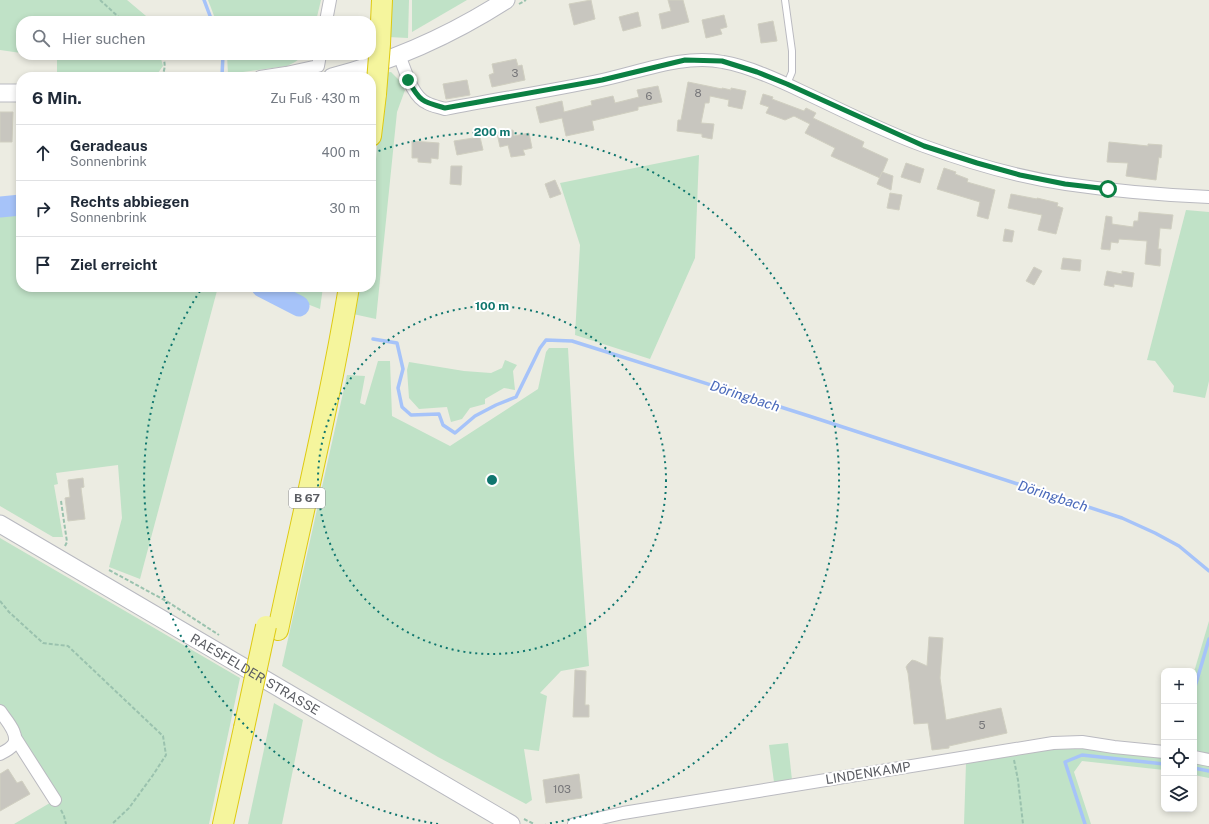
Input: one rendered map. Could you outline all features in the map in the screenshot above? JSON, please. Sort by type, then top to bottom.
[{"type":"highway","points":[[367,16],[368,0]]},
{"type":"highway","points":[[376,33],[382,0]]},
{"type":"highway","points":[[366,72],[370,60]]},
{"type":"highway","points":[[374,60],[374,72]]},
{"type":"highway","name":"B 67","points":[[272,628],[335,292]]},
{"type":"highway","name":"B 67","points":[[223,824],[250,729],[272,628],[326,412],[349,292]]},
{"type":"highway","name":"B 67","points":[[237,824],[250,729]]},
{"type":"main road","points":[[351,72],[399,55],[454,30],[506,0]]},
{"type":"main road","points":[[0,93],[16,93]]},
{"type":"main road","name":"RAESFELDER STRASSE","points":[[0,524],[510,824]]},
{"type":"street","points":[[327,16],[330,0]]},
{"type":"street","points":[[399,55],[408,80],[415,93],[426,103],[445,108],[602,80],[685,60],[722,61],[757,72],[787,84],[924,146],[977,163],[1020,175],[1065,184],[1150,194],[1209,197]]},
{"type":"street","points":[[291,72],[318,66],[319,60]]},
{"type":"street","points":[[0,711],[55,800]]},
{"type":"street","points":[[0,754],[15,744],[16,739]]},
{"type":"street","name":"LINDENKAMP","points":[[574,824],[623,813],[1013,749],[1053,744],[1082,742],[1161,752]]},
{"type":"street","points":[[1197,758],[1209,760]]},
{"type":"lane","points":[[785,0],[792,51],[792,72],[787,84]]},
{"type":"path","points":[[100,0],[117,16]]},
{"type":"path","points":[[164,60],[164,72]]},
{"type":"path","points":[[61,501],[67,542],[64,548]]},
{"type":"path","points":[[0,601],[9,612],[43,643],[68,646],[163,736],[166,755],[129,808],[112,824]]},
{"type":"path","points":[[1013,749],[1023,824]]},
{"type":"path","points":[[55,800],[64,816],[66,824]]},
{"type":"green space","points":[[0,0],[127,0],[146,16],[16,16],[16,52],[0,50]]},
{"type":"green space","points":[[208,0],[321,0],[317,16],[214,16]]},
{"type":"green space","points":[[389,0],[409,0],[408,38],[388,37]]},
{"type":"green space","points":[[412,0],[467,0],[412,32]]},
{"type":"green space","points":[[57,60],[161,60],[163,66],[159,72],[57,72]]},
{"type":"green space","points":[[227,60],[298,60],[287,66],[243,72],[228,72]]},
{"type":"green space","points":[[391,72],[400,81],[405,90],[397,112],[376,319],[353,314],[357,292],[376,292],[376,159],[384,73]]},
{"type":"green space","points":[[699,155],[695,258],[650,359],[575,335],[580,245],[560,183]]},
{"type":"green space","points":[[1186,210],[1209,212],[1209,381],[1205,398],[1173,392],[1174,386],[1155,361],[1147,360]]},
{"type":"green space","points":[[16,211],[16,292],[217,292],[140,579],[109,567],[122,518],[118,465],[56,473],[58,484],[54,485],[63,537],[53,537],[0,506],[0,213]]},
{"type":"green space","points":[[292,292],[322,292],[320,309],[302,302]]},
{"type":"green space","points":[[549,348],[568,348],[589,666],[561,671],[540,693],[547,696],[539,751],[524,749],[532,800],[526,804],[438,757],[282,666],[347,375],[365,376],[360,403],[365,405],[378,361],[390,361],[392,416],[450,446],[538,389],[546,352]]},
{"type":"green space","points":[[505,360],[517,365],[513,371],[515,390],[504,388],[485,399],[485,404],[470,408],[462,419],[451,422],[447,407],[419,409],[409,398],[407,370],[409,362],[464,371],[491,373],[502,368]]},
{"type":"green space","points":[[0,538],[240,678],[209,824],[14,824],[55,800],[0,706]]},
{"type":"green space","points":[[1209,621],[1209,754],[1197,752],[1197,668],[1195,668]]},
{"type":"green space","points":[[274,703],[303,720],[282,824],[248,824]]},
{"type":"green space","points":[[788,743],[792,780],[774,782],[769,745]]},
{"type":"green space","points":[[1085,748],[1161,757],[1161,770],[1082,761],[1074,772],[1091,824],[964,824],[966,763],[1052,749]]},
{"type":"green space","points":[[1197,762],[1209,764],[1209,778],[1197,776]]},
{"type":"building","points":[[591,0],[595,19],[574,25],[569,4]]},
{"type":"building","points":[[668,0],[683,0],[689,22],[662,29],[659,14],[671,11]]},
{"type":"building","points":[[638,12],[641,26],[623,31],[619,17]]},
{"type":"building","points":[[724,15],[727,27],[720,29],[722,34],[706,38],[702,20]]},
{"type":"building","points":[[773,21],[777,41],[761,43],[758,24]]},
{"type":"building","points":[[516,59],[518,66],[522,65],[525,80],[492,87],[489,75],[494,73],[492,64]]},
{"type":"building","points":[[467,80],[470,95],[446,99],[443,84]]},
{"type":"building","points":[[688,82],[722,89],[731,90],[731,88],[746,91],[742,109],[728,106],[729,100],[710,96],[709,103],[705,103],[701,123],[714,124],[712,139],[702,137],[702,134],[677,131],[678,120],[681,120]]},
{"type":"building","points":[[658,86],[662,102],[638,107],[638,110],[592,121],[594,130],[566,136],[562,118],[540,123],[536,107],[562,101],[564,112],[592,105],[591,101],[613,96],[615,103],[639,97],[637,90]]},
{"type":"building","points":[[763,94],[804,111],[806,108],[816,113],[813,118],[864,142],[862,147],[888,159],[880,178],[831,156],[835,148],[805,133],[810,124],[794,116],[785,120],[766,113],[769,107],[760,104]]},
{"type":"building","points":[[0,112],[13,112],[12,142],[0,142]]},
{"type":"building","points":[[513,130],[514,136],[529,133],[532,148],[523,150],[525,155],[511,157],[508,145],[500,147],[497,133]]},
{"type":"building","points":[[480,137],[483,150],[457,155],[454,141]]},
{"type":"building","points":[[412,141],[439,143],[438,159],[431,158],[431,163],[418,162],[418,158],[412,158]]},
{"type":"building","points":[[1109,142],[1148,146],[1148,144],[1162,145],[1161,158],[1159,157],[1156,180],[1126,176],[1128,163],[1107,162]]},
{"type":"building","points":[[906,163],[924,169],[920,183],[901,177]]},
{"type":"building","points":[[451,166],[462,166],[461,185],[450,184]]},
{"type":"building","points":[[944,168],[956,172],[955,174],[968,179],[967,182],[995,190],[988,219],[977,216],[980,202],[937,189]]},
{"type":"building","points":[[882,172],[893,176],[891,190],[877,184]]},
{"type":"building","points":[[555,180],[561,194],[550,198],[545,184]]},
{"type":"building","points":[[890,193],[902,195],[899,210],[887,208]]},
{"type":"building","points":[[1011,194],[1058,203],[1057,206],[1063,208],[1056,234],[1038,230],[1042,215],[1008,208]]},
{"type":"building","points":[[1139,212],[1173,215],[1171,229],[1160,228],[1158,249],[1161,249],[1160,266],[1145,264],[1147,241],[1119,239],[1118,243],[1111,242],[1110,250],[1101,249],[1106,216],[1112,217],[1112,224],[1133,227],[1134,221],[1138,221]]},
{"type":"building","points":[[1005,229],[1014,231],[1012,242],[1003,241]]},
{"type":"building","points":[[1063,258],[1081,260],[1080,271],[1061,269]]},
{"type":"building","points":[[1034,267],[1042,271],[1034,285],[1026,281]]},
{"type":"building","points":[[1107,271],[1122,274],[1122,271],[1134,273],[1132,287],[1114,284],[1114,287],[1104,285]]},
{"type":"building","points":[[83,478],[84,487],[81,488],[85,519],[68,521],[65,498],[70,497],[68,480]]},
{"type":"building","points":[[929,637],[943,638],[940,678],[946,720],[1001,708],[1007,733],[949,746],[949,748],[932,750],[928,723],[914,724],[906,667],[912,660],[927,666]]},
{"type":"building","points":[[575,670],[586,671],[585,705],[589,705],[589,717],[573,717]]},
{"type":"building","points":[[8,769],[17,783],[22,781],[30,794],[0,811],[0,774]]},
{"type":"building","points":[[579,774],[582,798],[546,803],[543,780]]},
{"type":"waterway","points":[[204,0],[210,16]]},
{"type":"waterway","points":[[222,72],[223,60]]},
{"type":"waterway","name":"Döringbach","points":[[0,207],[16,205]]},
{"type":"waterway","name":"Döringbach","points":[[272,292],[299,306]]},
{"type":"waterway","name":"Döringbach","points":[[373,339],[397,343],[403,369],[398,388],[402,407],[411,415],[439,414],[443,425],[455,433],[475,416],[516,397],[540,348],[546,340],[572,341],[809,416],[1122,518],[1179,546],[1209,571]]},
{"type":"waterway","points":[[1197,680],[1209,639]]},
{"type":"waterway","points":[[1085,824],[1065,762],[1082,755],[1161,764]]},
{"type":"waterway","points":[[1197,769],[1209,771]]},
{"type":"route","points":[[408,80],[415,93],[426,103],[445,108],[602,80],[685,60],[722,61],[757,72],[787,84],[924,146],[1020,175],[1065,184],[1108,189]]}]
